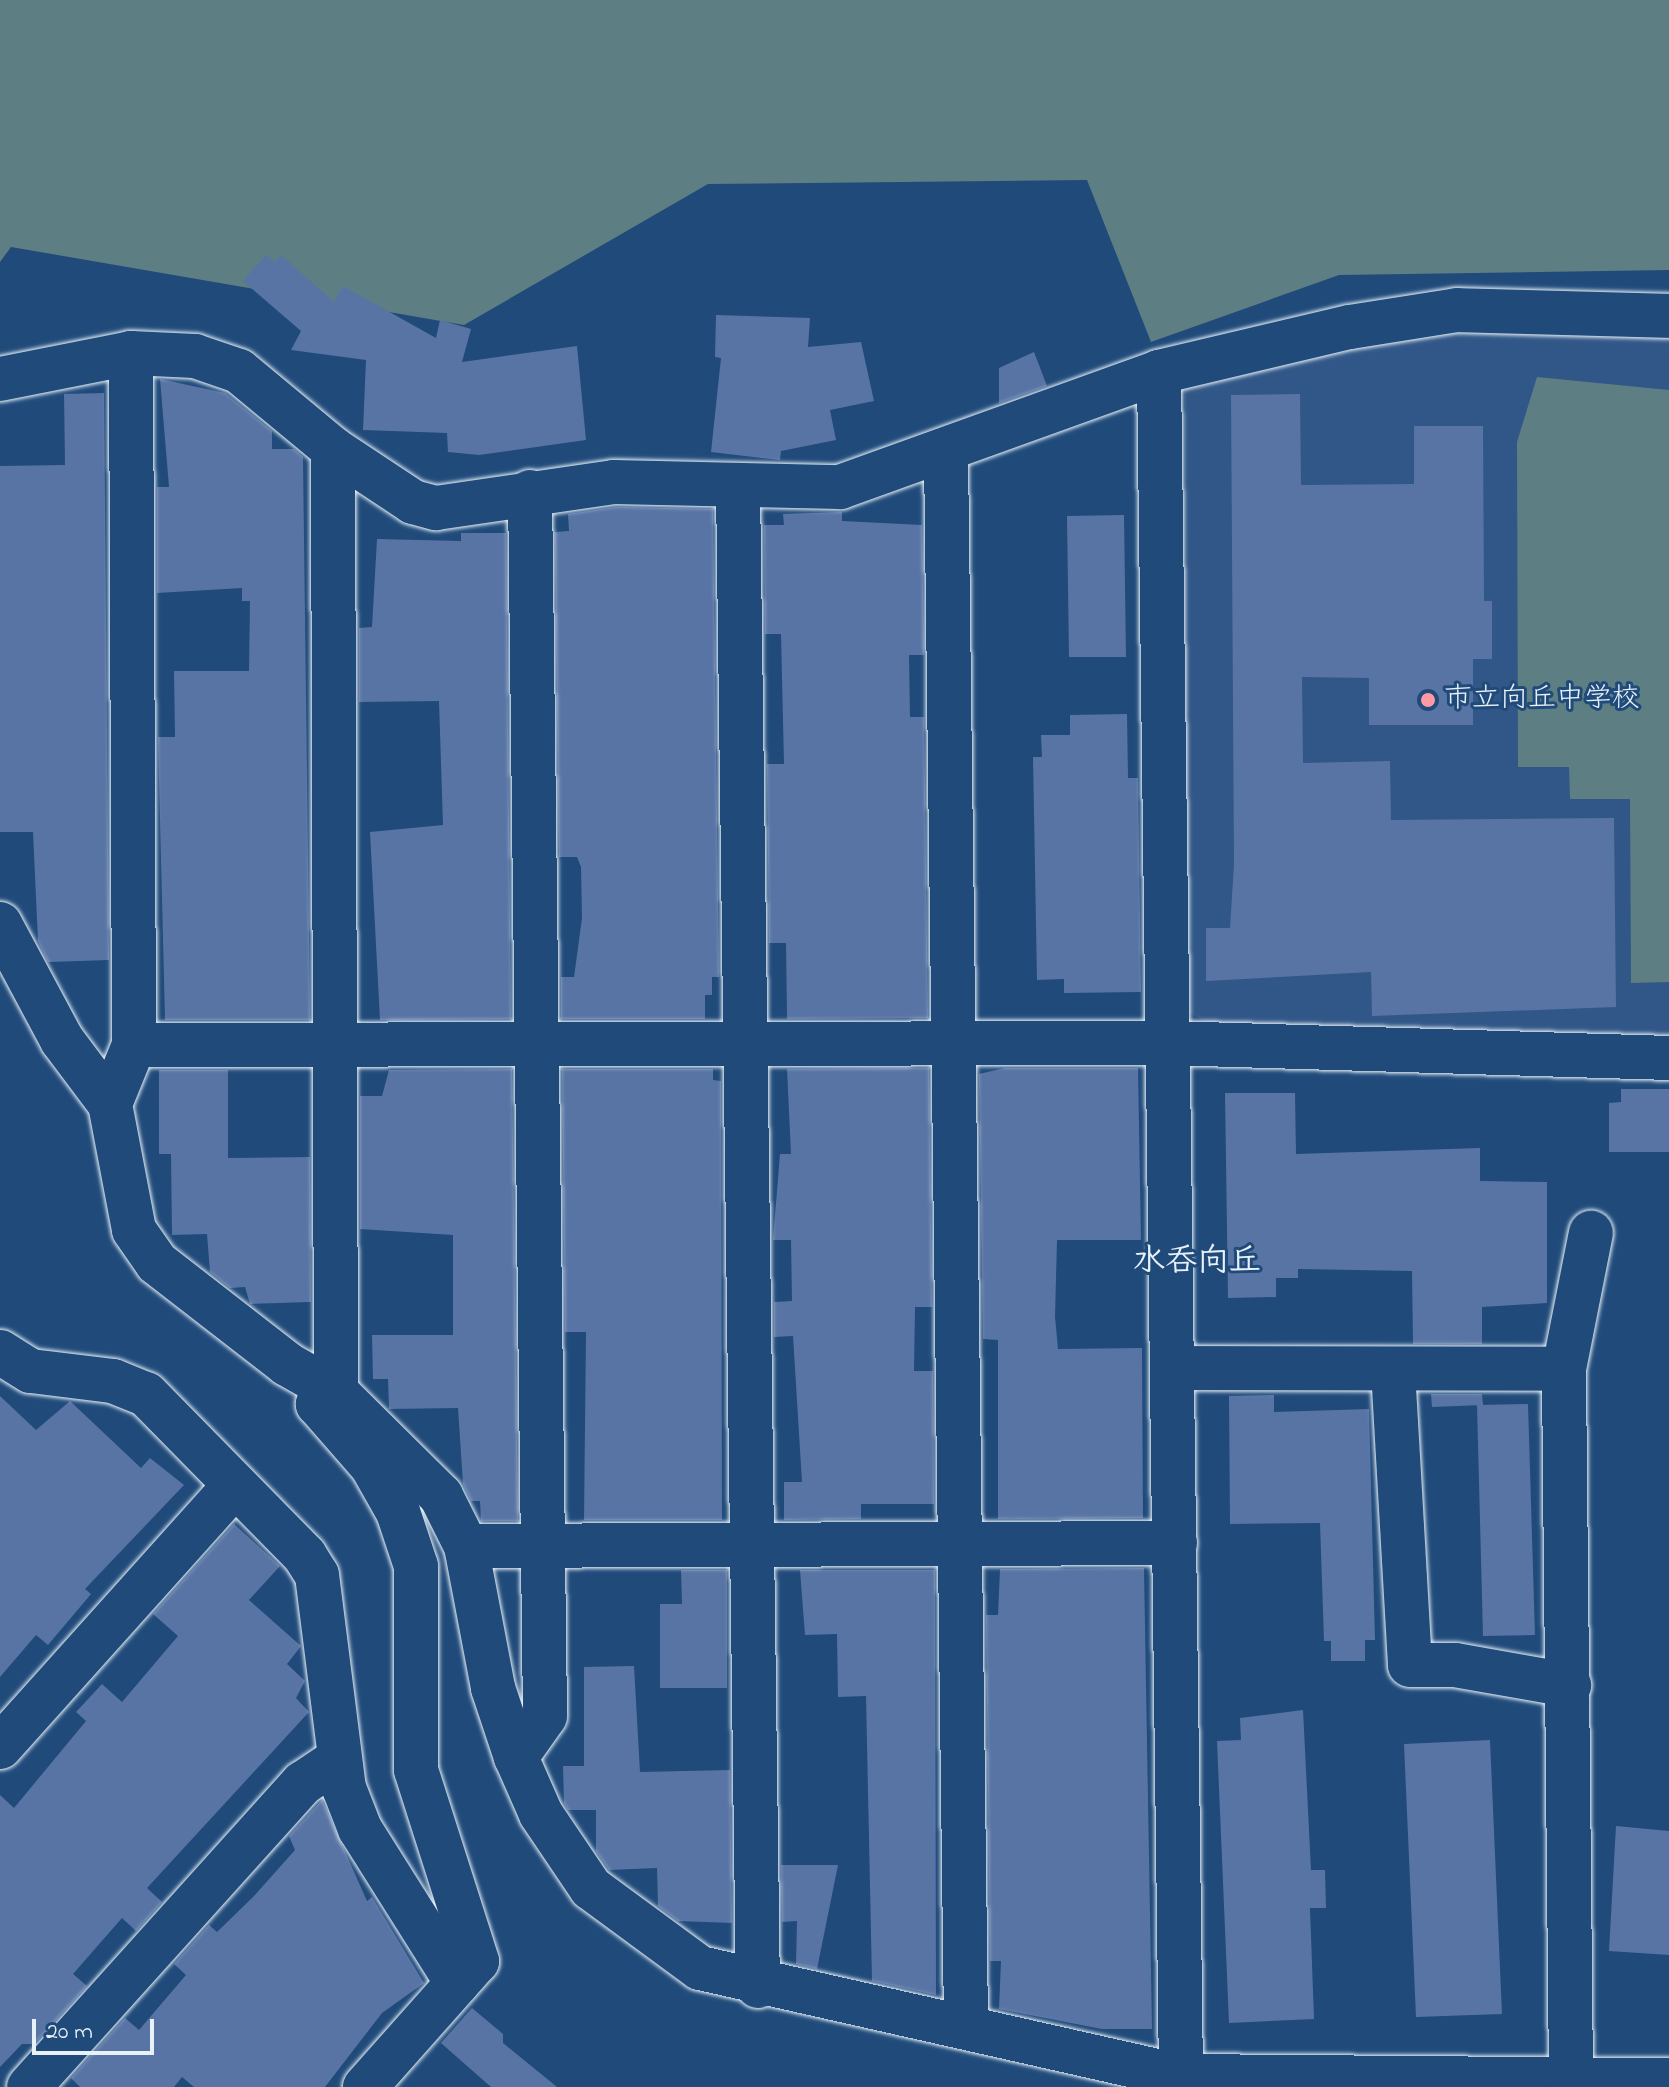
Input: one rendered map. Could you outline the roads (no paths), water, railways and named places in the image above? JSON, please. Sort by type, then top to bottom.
[{"type":"street","points":[[0,379],[131,353],[195,356],[239,371],[333,449],[413,502],[436,508],[614,482],[840,487],[946,454],[1159,372],[1457,310],[1669,316]]},
{"type":"street","points":[[110,1104],[134,1045],[131,353]]},
{"type":"street","points":[[1159,372],[1181,2076]]},
{"type":"street","points":[[333,449],[336,1392]]},
{"type":"street","points":[[946,454],[966,2027]]},
{"type":"street","points":[[738,485],[758,1986]]},
{"type":"street","points":[[516,1757],[545,1716],[530,492]]},
{"type":"street","points":[[0,924],[62,1040],[110,1104],[143,1248],[287,1364],[336,1392],[405,1452],[441,1496],[466,1546],[493,1688],[516,1757],[541,1814],[591,1888],[700,1968],[758,1986],[966,2027],[1181,2076],[1669,2080]]},
{"type":"street","points":[[134,1045],[1168,1043],[1669,1058]]},
{"type":"street","points":[[1571,2078],[1564,1369],[1591,1233]]},
{"type":"street","points":[[0,1352],[31,1371],[113,1381],[146,1394],[317,1575],[339,1759],[360,1829],[457,1983]]},
{"type":"street","points":[[1173,1368],[1564,1369]]},
{"type":"street","points":[[1393,1370],[1410,1665],[1455,1665],[1569,1685]]},
{"type":"street","points":[[336,1392],[318,1404],[372,1466],[398,1512],[416,1566],[416,1770],[428,1824],[476,1941],[477,1961],[365,2087]]},
{"type":"street","points":[[0,1747],[235,1485]]},
{"type":"street","points":[[466,1546],[1175,1543]]},
{"type":"street","points":[[29,2087],[303,1783],[339,1759]]},
{"type":"place","name":"市立向丘中学校","points":[[1428,700]]},
{"type":"district","name":"水呑向丘","points":[[1197,1263]]}]
